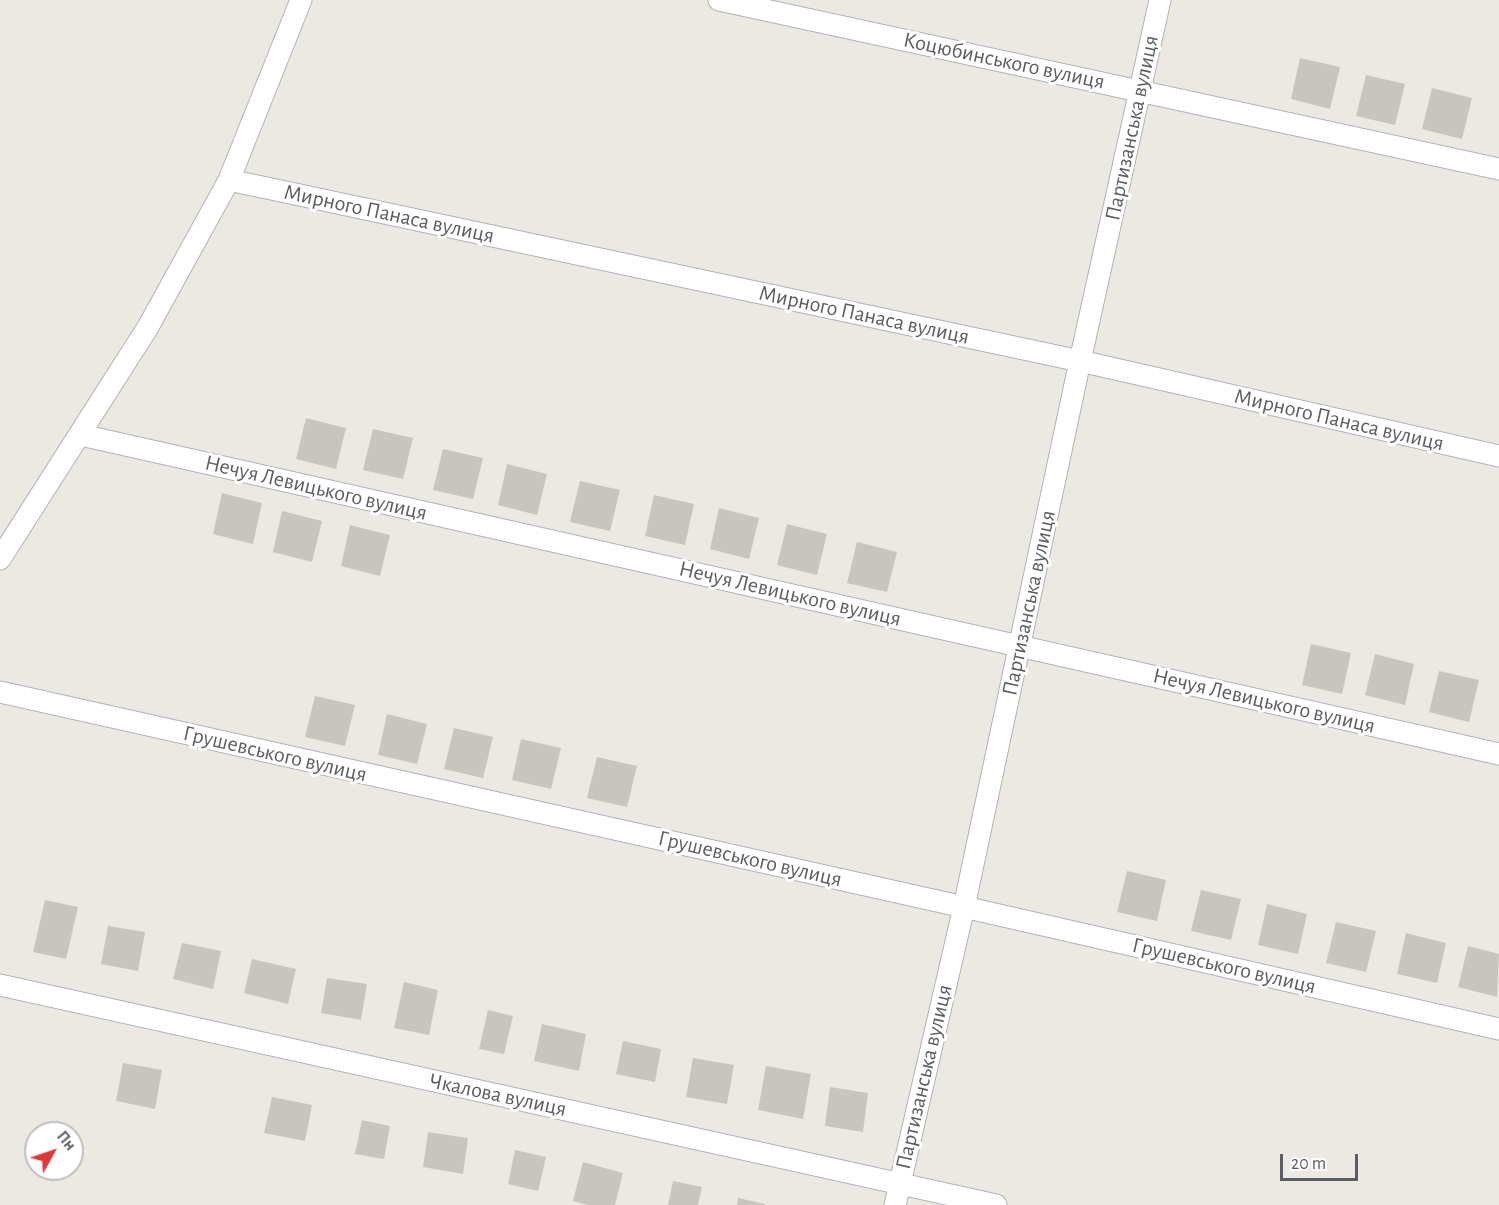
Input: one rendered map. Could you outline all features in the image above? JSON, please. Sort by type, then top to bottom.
[{"type":"street","points":[[0,558],[81,435],[148,327],[229,180],[301,0]]},
{"type":"street","name":"Коцюбинського вулиця","points":[[719,0],[1499,169]]},
{"type":"street","name":"Партизанська вулиця","points":[[895,1205],[964,907],[1080,361],[1160,0]]},
{"type":"street","name":"Мирного Панаса вулиця","points":[[229,180],[1080,361],[1499,456]]},
{"type":"street","name":"Нечуя Левицького вулиця","points":[[81,435],[1499,754]]},
{"type":"street","name":"Грушевського вулиця","points":[[0,692],[1499,1029]]},
{"type":"street","name":"Чкалова вулиця","points":[[0,985],[996,1205]]},
{"type":"building","points":[[1300,58],[1340,67],[1330,109],[1291,99]]},
{"type":"building","points":[[1366,75],[1405,84],[1395,125],[1356,116]]},
{"type":"building","points":[[1432,88],[1472,98],[1462,139],[1422,129]]},
{"type":"building","points":[[306,418],[346,428],[336,469],[296,459]]},
{"type":"building","points":[[373,429],[413,438],[403,479],[363,470]]},
{"type":"building","points":[[443,449],[483,458],[473,499],[433,490]]},
{"type":"building","points":[[507,464],[547,474],[537,515],[498,505]]},
{"type":"building","points":[[580,481],[620,490],[610,531],[570,522]]},
{"type":"building","points":[[222,493],[262,503],[253,544],[213,534]]},
{"type":"building","points":[[654,495],[694,504],[685,545],[645,536]]},
{"type":"building","points":[[719,508],[759,518],[749,559],[710,549]]},
{"type":"building","points":[[282,511],[322,521],[312,562],[273,552]]},
{"type":"building","points":[[787,524],[827,534],[817,575],[777,565]]},
{"type":"building","points":[[350,525],[390,535],[380,576],[341,566]]},
{"type":"building","points":[[857,542],[897,552],[887,592],[847,583]]},
{"type":"building","points":[[1311,644],[1351,653],[1342,694],[1302,685]]},
{"type":"building","points":[[1375,654],[1414,664],[1405,705],[1365,695]]},
{"type":"building","points":[[1439,671],[1479,680],[1469,722],[1429,712]]},
{"type":"building","points":[[315,696],[355,705],[345,746],[305,737]]},
{"type":"building","points":[[387,714],[427,724],[417,764],[378,755]]},
{"type":"building","points":[[454,728],[493,737],[483,778],[444,769]]},
{"type":"building","points":[[521,739],[561,748],[551,789],[512,780]]},
{"type":"building","points":[[597,757],[637,766],[627,807],[587,798]]},
{"type":"building","points":[[1127,871],[1166,880],[1157,921],[1117,912]]},
{"type":"building","points":[[1201,890],[1241,899],[1231,940],[1191,931]]},
{"type":"building","points":[[45,900],[78,907],[66,959],[33,952]]},
{"type":"building","points":[[1267,904],[1307,914],[1298,954],[1258,945]]},
{"type":"building","points":[[1336,922],[1376,931],[1366,972],[1326,963]]},
{"type":"building","points":[[108,926],[145,932],[138,971],[101,964]]},
{"type":"building","points":[[1406,933],[1446,943],[1437,983],[1397,974]]},
{"type":"building","points":[[182,943],[221,951],[213,989],[173,979]]},
{"type":"building","points":[[1468,946],[1499,954],[1497,997],[1458,987]]},
{"type":"building","points":[[252,959],[296,969],[288,1004],[244,993]]},
{"type":"building","points":[[327,978],[367,984],[361,1020],[321,1013]]},
{"type":"building","points":[[404,982],[438,990],[429,1035],[394,1028]]},
{"type":"building","points":[[488,1010],[513,1016],[504,1054],[479,1049]]},
{"type":"building","points":[[542,1024],[586,1034],[579,1071],[534,1061]]},
{"type":"building","points":[[623,1041],[661,1049],[655,1082],[616,1074]]},
{"type":"building","points":[[693,1058],[734,1065],[727,1104],[686,1097]]},
{"type":"building","points":[[123,1063],[162,1070],[155,1109],[116,1101]]},
{"type":"building","points":[[766,1066],[811,1074],[803,1119],[758,1110]]},
{"type":"building","points":[[830,1087],[868,1093],[863,1132],[825,1126]]},
{"type":"building","points":[[272,1097],[312,1105],[305,1141],[264,1133]]},
{"type":"building","points":[[362,1120],[390,1126],[384,1159],[355,1154]]},
{"type":"building","points":[[428,1132],[468,1138],[463,1174],[423,1167]]},
{"type":"building","points":[[515,1150],[546,1157],[538,1191],[508,1184]]},
{"type":"building","points":[[583,1162],[623,1173],[615,1205],[588,1205],[573,1201]]},
{"type":"building","points":[[673,1181],[702,1187],[698,1205],[668,1205]]},
{"type":"building","points":[[738,1198],[765,1204],[765,1205],[737,1205]]}]
